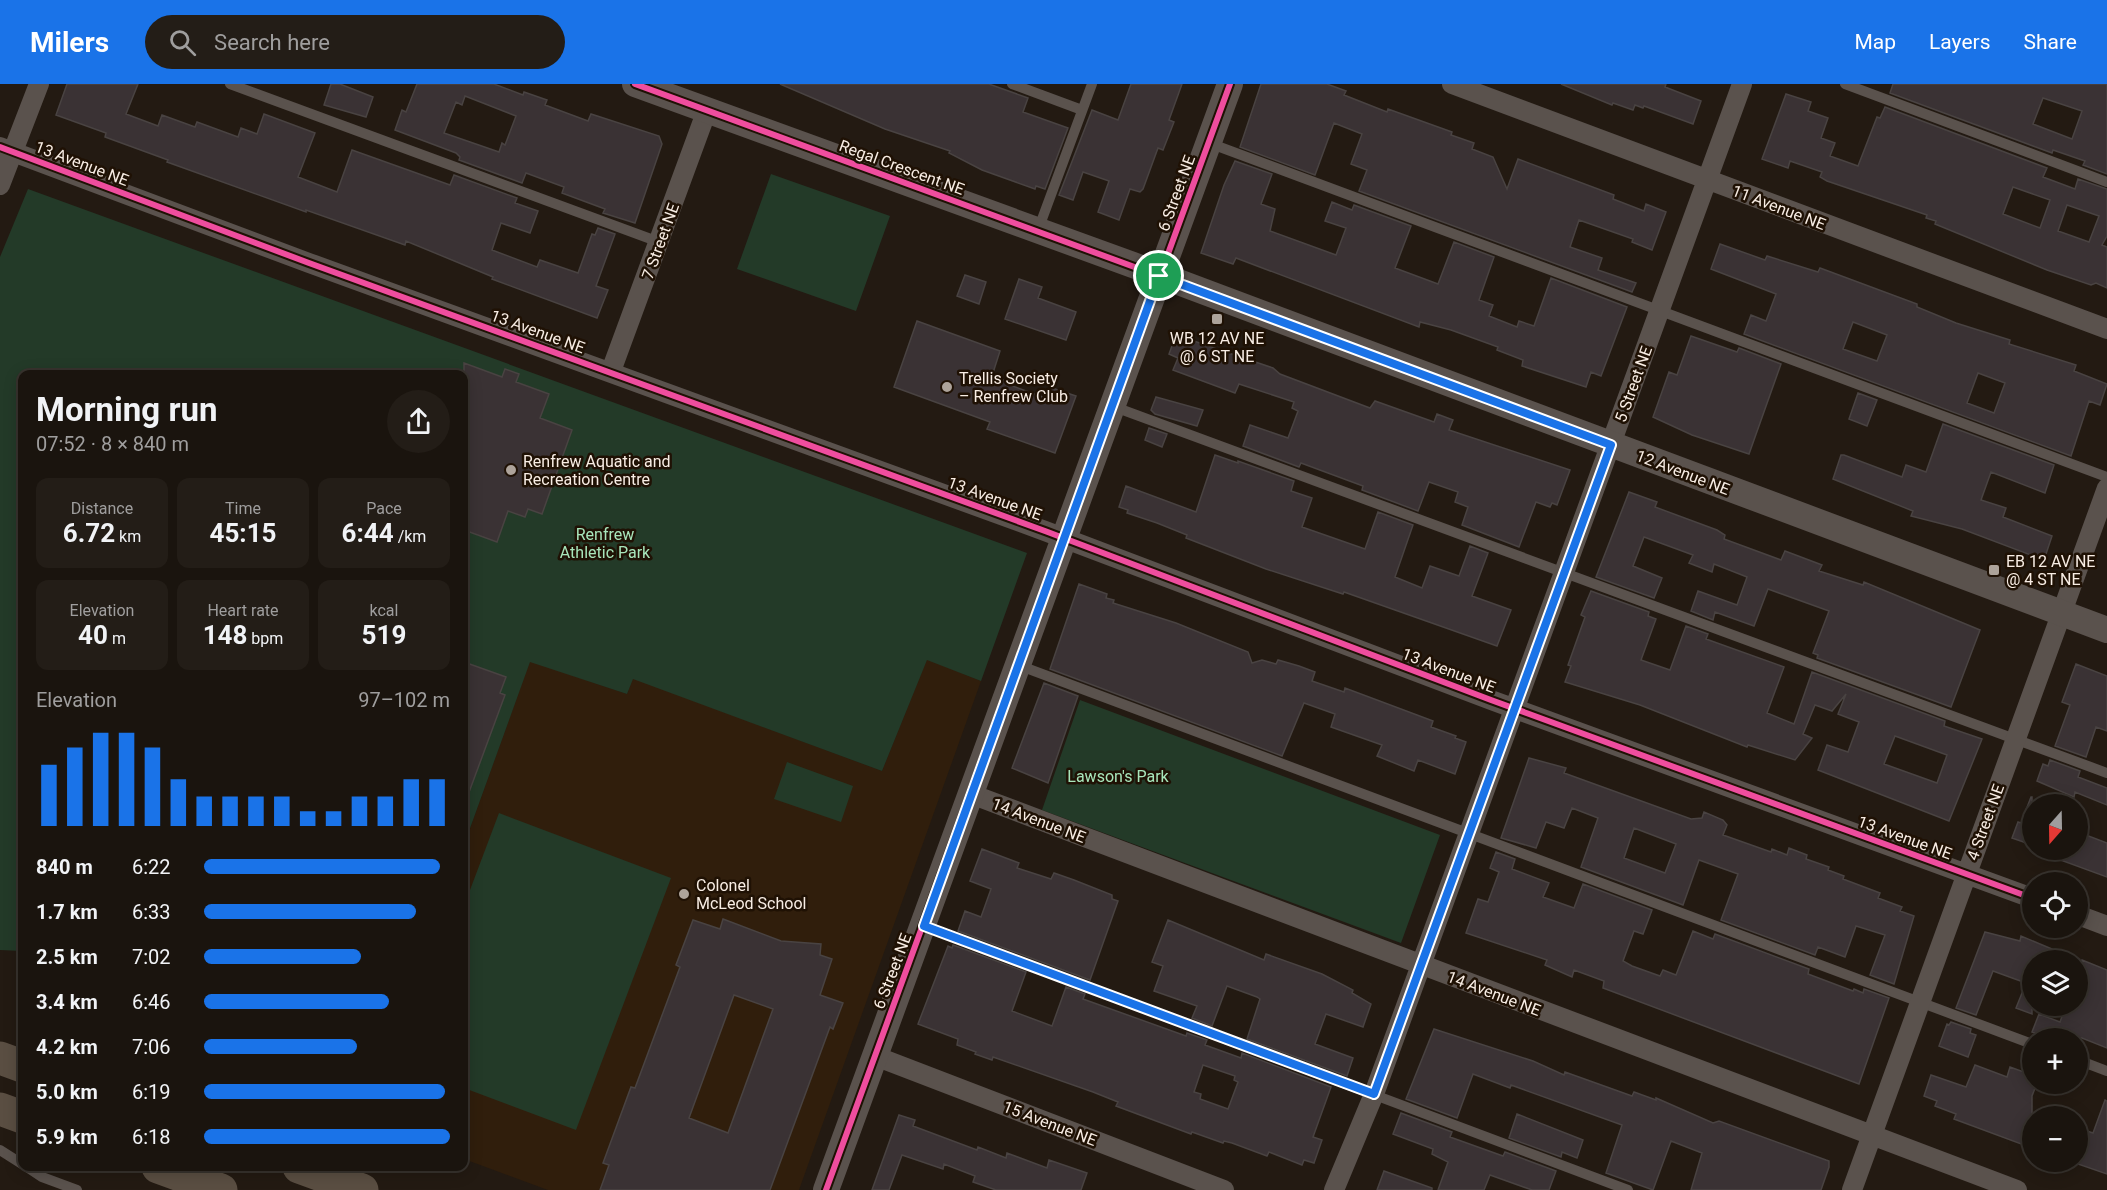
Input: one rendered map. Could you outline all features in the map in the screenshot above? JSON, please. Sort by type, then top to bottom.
[{"type":"highway","points":[[0,1058],[18,1065]]},
{"type":"highway","points":[[0,1109],[18,1116]]},
{"type":"highway","points":[[169,1171],[221,1190]]},
{"type":"highway","points":[[310,1171],[362,1190]]},
{"type":"street","points":[[0,185],[7,150],[39,84]]},
{"type":"street","name":"Regal Crescent NE","points":[[635,84],[1159,276]]},
{"type":"street","name":"6 Street NE","points":[[828,1189],[1230,84]]},
{"type":"street","name":"11 Avenue NE","points":[[1452,84],[2107,329]]},
{"type":"street","name":"5 Street NE","points":[[1334,1190],[1374,1094],[1742,84]]},
{"type":"street","name":"7 Street NE","points":[[611,371],[707,110]]},
{"type":"street","name":"13 Avenue NE","points":[[7,150],[320,267],[611,371],[1515,709],[2022,894]]},
{"type":"street","name":"12 Avenue NE","points":[[1159,276],[2107,630]]},
{"type":"street","name":"4 Street NE","points":[[1852,1190],[2107,488]]},
{"type":"street","name":"14 Avenue NE","points":[[971,794],[2018,1190]]},
{"type":"street","points":[[2088,919],[2107,926]]},
{"type":"street","name":"15 Avenue NE","points":[[875,1056],[1224,1190]]},
{"type":"lane","points":[[230,84],[659,242]]},
{"type":"lane","points":[[1012,84],[1082,110]]},
{"type":"lane","points":[[1038,231],[1092,84]]},
{"type":"lane","points":[[1845,84],[2107,182]]},
{"type":"lane","points":[[1209,142],[1659,312],[2107,477]]},
{"type":"lane","points":[[1112,406],[2107,773]]},
{"type":"lane","points":[[1018,665],[2022,1040]]},
{"type":"lane","points":[[924,926],[1628,1190]]},
{"type":"lane","points":[[2088,1064],[2107,1071]]},
{"type":"lane","points":[[0,1150],[18,1161]]},
{"type":"lane","points":[[33,1171],[42,1177],[77,1190]]},
{"type":"shaded area","name":"Colonel McLeod School","points":[[927,659],[981,681],[799,1190],[548,1190],[468,1160],[468,834],[530,661],[627,694],[633,678],[882,771]]},
{"type":"green space","points":[[771,174],[890,216],[856,311],[737,269]]},
{"type":"green space","name":"Renfrew Athletic Park","points":[[28,189],[1027,553],[981,681],[927,660],[882,771],[633,679],[627,694],[530,662],[468,834],[468,370],[18,370],[18,951],[0,950],[0,257]]},
{"type":"green space","name":"Lawson's Park","points":[[1080,700],[1440,835],[1401,943],[1042,810]]},
{"type":"green space","points":[[787,762],[853,786],[841,822],[774,799]]},
{"type":"green space","points":[[499,813],[671,878],[576,1130],[468,1090],[468,895]]},
{"type":"building","points":[[67,84],[138,84],[126,114],[158,126],[162,115],[195,127],[197,122],[238,137],[241,128],[257,134],[264,114],[315,133],[298,177],[337,192],[352,150],[450,185],[454,175],[517,198],[515,203],[538,211],[530,233],[501,223],[492,250],[537,267],[540,260],[578,273],[592,234],[595,235],[598,228],[615,234],[596,286],[608,290],[597,318],[492,279],[493,277],[406,241],[405,245],[306,210],[306,212],[105,137],[106,133],[56,115]]},
{"type":"building","points":[[331,84],[340,84],[373,97],[366,117],[324,105]]},
{"type":"building","points":[[417,84],[494,84],[523,95],[524,92],[547,100],[545,105],[588,121],[591,114],[659,136],[662,144],[635,223],[603,213],[605,209],[562,193],[564,187],[526,173],[522,183],[459,160],[460,157],[456,153],[395,130],[402,110],[406,112]],"holes":[[[465,96],[516,116],[505,145],[502,143],[499,152],[444,133],[456,102],[462,105]]]},
{"type":"building","points":[[780,84],[989,84],[1028,98],[1023,112],[1068,128],[1045,189],[1036,186],[1035,189],[982,170],[949,153],[950,151],[885,129]]},
{"type":"building","points":[[1131,84],[1182,84],[1169,120],[1174,122],[1163,150],[1158,148],[1143,189],[1140,192],[1130,189],[1119,220],[1098,212],[1109,181],[1083,172],[1073,200],[1059,195],[1092,110],[1118,120]]},
{"type":"building","points":[[1261,84],[1327,84],[1346,91],[1344,95],[1387,112],[1388,109],[1452,132],[1451,135],[1474,143],[1472,149],[1493,157],[1507,189],[1518,159],[1614,195],[1613,199],[1644,211],[1646,204],[1666,212],[1652,250],[1632,242],[1633,239],[1579,220],[1570,247],[1602,258],[1598,270],[1636,283],[1632,292],[1359,191],[1367,170],[1351,164],[1362,134],[1334,123],[1315,175],[1240,147]]},
{"type":"building","points":[[1561,84],[1666,84],[1665,87],[1701,101],[1693,124],[1644,106],[1643,108],[1635,105],[1633,110],[1613,103],[1612,105]]},
{"type":"building","points":[[1893,84],[2107,84],[2107,174],[2083,165],[2085,161],[2053,150],[2052,153],[1890,93]],"holes":[[[2043,98],[2082,111],[2072,139],[2033,124]]]},
{"type":"building","points":[[1786,94],[1811,102],[1808,111],[1828,118],[1821,138],[1835,143],[1830,156],[1858,166],[1877,117],[1880,118],[1885,107],[2047,168],[2043,177],[2075,189],[2078,179],[2107,189],[2107,236],[2102,245],[2107,247],[2107,288],[2047,270],[1935,224],[1936,221],[1926,218],[1927,215],[1827,181],[1820,177],[1822,172],[1790,161],[1788,168],[1762,159]],"holes":[[[2013,187],[2050,200],[2040,228],[2003,214]],[[2067,205],[2099,216],[2089,242],[2058,231]]]},
{"type":"building","points":[[1235,161],[1272,174],[1261,204],[1275,209],[1270,231],[1336,255],[1346,228],[1325,221],[1332,202],[1352,210],[1354,205],[1411,226],[1395,268],[1438,284],[1454,242],[1494,257],[1479,300],[1493,305],[1489,316],[1517,327],[1519,321],[1534,326],[1551,278],[1627,307],[1601,376],[1591,372],[1586,387],[1522,366],[1523,360],[1497,350],[1498,347],[1451,330],[1420,322],[1419,327],[1236,258],[1233,264],[1201,253],[1224,185]]},
{"type":"building","points":[[1720,244],[1765,260],[1767,256],[1818,272],[1820,268],[1917,304],[1917,307],[1956,323],[2010,340],[2009,344],[2076,365],[2074,371],[2107,384],[2100,405],[2089,401],[2071,456],[1744,334],[1751,315],[1766,321],[1776,294],[1711,269]],"holes":[[[1853,322],[1887,335],[1877,361],[1843,349]],[[1978,373],[2005,383],[1994,413],[1967,403]]]},
{"type":"building","points":[[965,275],[986,282],[979,304],[957,296]]},
{"type":"building","points":[[1019,279],[1042,287],[1038,298],[1076,312],[1066,340],[1005,319]]},
{"type":"building","name":"Trellis Society – Renfrew Club","points":[[917,321],[1000,351],[992,376],[1011,383],[1010,385],[1048,399],[1052,388],[1076,396],[1055,453],[987,429],[990,422],[894,387]]},
{"type":"building","points":[[1176,335],[1273,368],[1280,374],[1370,408],[1375,401],[1434,422],[1437,414],[1453,420],[1449,430],[1570,470],[1557,505],[1552,503],[1550,507],[1536,502],[1519,547],[1462,525],[1468,507],[1455,502],[1458,492],[1429,482],[1418,511],[1362,490],[1363,486],[1301,463],[1299,467],[1243,446],[1250,425],[1288,438],[1298,411],[1292,408],[1294,402],[1239,384],[1235,393],[1173,370],[1178,358],[1169,354]]},
{"type":"building","points":[[1691,336],[1737,352],[1739,348],[1781,364],[1749,454],[1692,435],[1653,417],[1669,372],[1677,375]]},
{"type":"building","name":"Renfrew Aquatic and Recreation Centre","points":[[464,363],[502,377],[505,369],[519,374],[516,382],[549,394],[540,418],[572,430],[542,514],[528,509],[525,517],[508,511],[497,542],[468,531],[468,370],[464,370]]},
{"type":"building","points":[[1858,393],[1877,400],[1867,426],[1849,419]]},
{"type":"building","points":[[1156,397],[1203,410],[1197,426],[1155,414],[1151,410]]},
{"type":"building","points":[[1943,424],[2054,465],[2045,493],[1991,472],[1981,500],[2006,508],[2003,517],[2052,536],[2044,560],[1962,529],[1911,516],[1913,511],[1833,479],[1841,455],[1902,477],[1906,465],[1926,472]]},
{"type":"building","points":[[1149,428],[1167,434],[1162,447],[1145,440]]},
{"type":"building","points":[[1215,455],[1294,481],[1291,491],[1312,498],[1302,527],[1365,549],[1378,512],[1413,525],[1395,577],[1422,588],[1430,566],[1459,576],[1470,546],[1488,553],[1472,596],[1511,610],[1497,646],[1344,592],[1343,594],[1266,569],[1186,538],[1187,535],[1127,513],[1128,510],[1119,507],[1126,486],[1196,512]]},
{"type":"building","points":[[1629,492],[1657,502],[1655,507],[1717,530],[1725,535],[1724,539],[1781,560],[1785,551],[1822,565],[1819,571],[1863,585],[1864,582],[1980,630],[1951,707],[1817,658],[1818,655],[1813,653],[1829,611],[1768,589],[1754,626],[1715,612],[1713,620],[1691,611],[1698,591],[1737,605],[1747,577],[1714,564],[1712,572],[1689,563],[1693,555],[1644,537],[1633,566],[1662,578],[1654,598],[1596,577]]},
{"type":"building","points":[[1079,584],[1107,594],[1106,598],[1114,600],[1113,603],[1176,623],[1248,652],[1252,663],[1262,660],[1276,664],[1278,660],[1299,666],[1315,672],[1312,681],[1344,692],[1345,688],[1433,721],[1431,727],[1466,742],[1455,774],[1418,760],[1414,771],[1377,756],[1382,745],[1331,727],[1335,714],[1304,703],[1282,756],[1050,669]]},
{"type":"building","points":[[1591,591],[1649,612],[1648,616],[1656,619],[1641,660],[1670,670],[1686,626],[1708,634],[1706,639],[1784,667],[1767,713],[1794,724],[1812,672],[1945,721],[1944,726],[1982,739],[1949,821],[1818,770],[1827,745],[1848,752],[1859,722],[1838,714],[1846,694],[1832,711],[1815,705],[1803,734],[1812,738],[1795,760],[1748,745],[1747,747],[1640,705],[1565,682],[1571,666],[1568,665],[1585,617],[1581,615]],"holes":[[[1895,736],[1947,755],[1937,783],[1884,764]]]},
{"type":"building","points":[[468,663],[506,677],[500,693],[505,695],[468,795]]},
{"type":"building","points":[[2076,664],[2107,676],[2107,731],[2096,727],[2086,757],[2055,746],[2070,705],[2062,702]]},
{"type":"building","points":[[1044,683],[1078,696],[1048,783],[1012,768]]},
{"type":"building","points":[[1529,758],[1566,768],[1564,773],[1691,819],[1702,818],[1704,812],[1723,820],[1727,825],[1723,835],[1771,852],[1772,849],[1787,855],[1789,848],[1807,855],[1806,859],[1829,867],[1828,870],[1844,876],[1843,879],[1880,893],[1878,898],[1902,907],[1900,911],[1914,916],[1894,984],[1870,975],[1885,935],[1856,926],[1845,957],[1818,947],[1815,955],[1721,920],[1738,874],[1699,860],[1683,905],[1581,867],[1598,818],[1572,808],[1564,828],[1546,822],[1536,848],[1501,838]],"holes":[[[1634,828],[1676,844],[1665,873],[1624,858]]]},
{"type":"building","points":[[2050,760],[2080,771],[2078,777],[2107,788],[2107,805],[2088,797],[2088,794],[2075,792],[2075,794],[2067,794],[2037,781],[2043,764],[2048,766]]},
{"type":"building","points":[[2022,820],[2022,842],[2012,838],[2018,822],[2021,823]]},
{"type":"building","points":[[2088,836],[2107,843],[2107,877],[2061,860],[2088,860]]},
{"type":"building","points":[[982,849],[1019,863],[1017,868],[1051,879],[1054,873],[1112,895],[1112,899],[1118,901],[1090,980],[958,931],[965,911],[981,917],[991,889],[970,881]]},
{"type":"building","points":[[1496,852],[1515,859],[1512,869],[1549,883],[1543,897],[1574,908],[1583,884],[1652,910],[1643,934],[1634,931],[1623,961],[1632,966],[1660,976],[1663,970],[1676,975],[1693,931],[1713,939],[1715,934],[1809,969],[1808,974],[1853,991],[1854,989],[1863,993],[1864,989],[1889,998],[1859,1084],[1603,988],[1604,981],[1574,970],[1572,977],[1545,965],[1547,960],[1466,933],[1478,899],[1488,902],[1499,872],[1490,868]]},
{"type":"building","points":[[723,919],[781,941],[821,944],[820,955],[832,959],[820,995],[843,1003],[833,1029],[830,1027],[770,1190],[600,1190],[609,1165],[603,1163],[631,1087],[635,1088],[680,967],[676,965],[693,920],[720,929]],"holes":[[[734,995],[773,1009],[728,1133],[689,1118]]]},
{"type":"building","points":[[1168,920],[1264,960],[1266,954],[1322,974],[1353,990],[1352,993],[1371,1004],[1363,1027],[1326,1014],[1315,1044],[1353,1058],[1347,1076],[1247,1039],[1260,999],[1257,997],[1227,986],[1212,1026],[1192,1018],[1197,1006],[1154,991],[1163,966],[1152,962]]},
{"type":"building","points":[[1985,932],[2020,941],[2021,936],[2054,950],[2022,950],[2022,982],[1993,971],[1976,1015],[1956,1008]]},
{"type":"building","points":[[953,945],[1026,972],[1012,1011],[1052,1026],[1066,987],[1085,994],[1083,999],[1186,1036],[1187,1033],[1207,1040],[1205,1045],[1241,1058],[1242,1053],[1331,1087],[1313,1137],[1322,1140],[1314,1163],[1304,1160],[1302,1165],[1269,1152],[1267,1156],[1232,1143],[1224,1141],[1223,1143],[1192,1132],[1191,1134],[1116,1106],[1118,1102],[1093,1092],[993,1057],[992,1060],[975,1054],[976,1052],[957,1045],[958,1039],[918,1024],[948,946],[952,948]],"holes":[[[1203,1065],[1235,1076],[1234,1080],[1238,1082],[1228,1109],[1200,1099],[1201,1094],[1194,1092]]]},
{"type":"building","points":[[2088,962],[2107,970],[2107,1048],[2088,1040],[2088,1028],[2034,1028],[2038,1016],[2060,1022],[2062,1016],[2088,1016]]},
{"type":"building","points":[[2022,993],[2022,1010],[2016,1008]]},
{"type":"building","points":[[1951,1022],[1971,1029],[1970,1033],[1976,1035],[1968,1057],[1939,1046],[1947,1024]]},
{"type":"building","points":[[1434,1029],[1533,1061],[1564,1075],[1565,1072],[1632,1096],[1634,1092],[1656,1100],[1656,1098],[1713,1123],[1719,1121],[1829,1161],[1821,1190],[1691,1190],[1702,1153],[1671,1141],[1653,1190],[1606,1173],[1622,1125],[1511,1085],[1510,1088],[1473,1074],[1457,1118],[1406,1099]]},
{"type":"building","points":[[1975,1065],[2007,1077],[2010,1067],[2022,1071],[2022,1094],[2033,1094],[2032,1106],[2022,1106],[2022,1144],[1954,1119],[1956,1114],[1935,1106],[1937,1101],[1924,1096],[1931,1075],[1966,1087]]},
{"type":"building","points":[[2105,1100],[2107,1101],[2107,1174],[2088,1167],[2088,1131],[2093,1133]]},
{"type":"building","points":[[1401,1113],[1452,1132],[1450,1137],[1503,1156],[1505,1152],[1556,1171],[1549,1190],[1532,1190],[1490,1175],[1484,1190],[1438,1190],[1448,1162],[1432,1154],[1433,1149],[1393,1134]]},
{"type":"building","points":[[1517,1114],[1583,1140],[1577,1158],[1562,1152],[1561,1157],[1509,1138]]},
{"type":"building","points":[[899,1115],[915,1120],[913,1126],[977,1150],[978,1147],[1006,1158],[1007,1153],[1047,1168],[1049,1160],[1087,1173],[1081,1190],[996,1190],[973,1182],[975,1176],[944,1164],[943,1169],[902,1155],[889,1190],[872,1190]]},
{"type":"building","points":[[1384,1171],[1432,1188],[1432,1190],[1377,1190]]},
{"type":"cycle path","points":[[635,84],[1159,276]]},
{"type":"cycle path","points":[[826,1190],[1230,84]]},
{"type":"cycle path","points":[[0,147],[309,263],[1045,531],[1491,700],[2022,894]]},
{"type":"place","name":"WB 12 AV NE @ 6 ST NE","points":[[1217,319]]},
{"type":"place","name":"Trellis Society – Renfrew Club","points":[[947,387]]},
{"type":"place","name":"Renfrew Aquatic and Recreation Centre","points":[[511,470]]},
{"type":"place","name":"EB 12 AV NE @ 4 ST NE","points":[[1994,570]]},
{"type":"place","name":"Colonel McLeod School","points":[[684,894]]},
{"type":"route","points":[[1159,276],[1611,445],[1374,1094],[924,926],[1159,276]]}]
